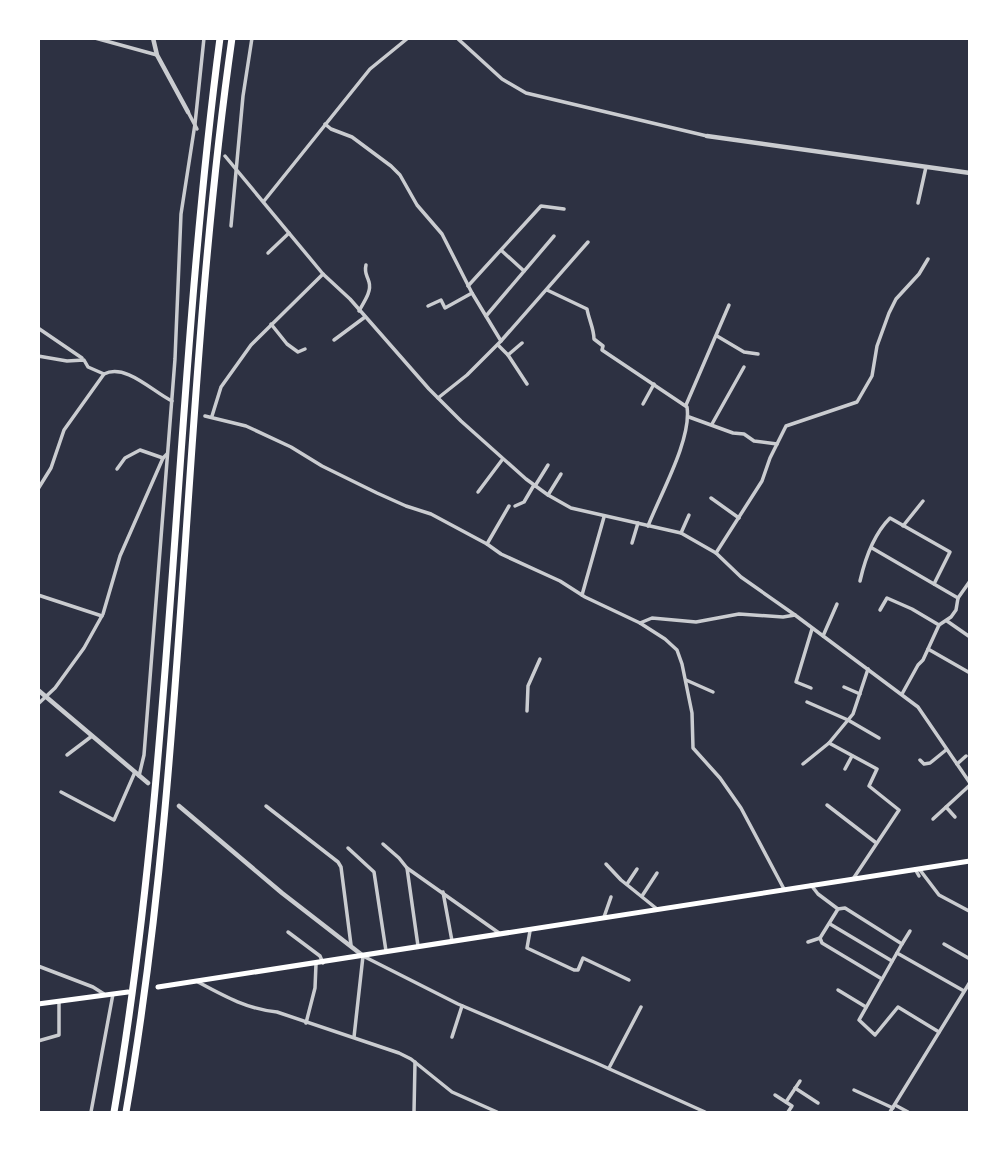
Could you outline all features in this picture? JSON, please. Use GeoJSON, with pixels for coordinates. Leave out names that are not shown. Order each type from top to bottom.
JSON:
{"type":"FeatureCollection","features":[{"type":"Feature","properties":{"kind":"highway"},"geometry":{"type":"LineString","coordinates":[[114,1112],[133,999],[153,828],[196,253],[220,38]]}},
{"type":"Feature","properties":{"kind":"highway"},"geometry":{"type":"LineString","coordinates":[[126,1112],[145,997],[161,856],[178,665],[212,200],[232,38]]}},
{"type":"Feature","properties":{"kind":"main road"},"geometry":{"type":"LineString","coordinates":[[158,987],[970,861]]}},
{"type":"Feature","properties":{"kind":"main road"},"geometry":{"type":"LineString","coordinates":[[38,1004],[128,992]]}},
{"type":"Feature","properties":{"kind":"street"},"geometry":{"type":"LineString","coordinates":[[95,38],[157,55]]}},
{"type":"Feature","properties":{"kind":"street"},"geometry":{"type":"LineString","coordinates":[[153,38],[157,55],[196,127]]}},
{"type":"Feature","properties":{"kind":"street"},"geometry":{"type":"LineString","coordinates":[[61,792],[114,820],[144,755],[172,401],[181,214],[196,127],[204,38]]}},
{"type":"Feature","properties":{"kind":"street"},"geometry":{"type":"LineString","coordinates":[[231,226],[243,96],[252,38]]}},
{"type":"Feature","properties":{"kind":"street"},"geometry":{"type":"LineString","coordinates":[[263,202],[370,69],[408,38]]}},
{"type":"Feature","properties":{"kind":"street"},"geometry":{"type":"LineString","coordinates":[[457,38],[502,79],[526,93],[707,136],[970,173]]}},
{"type":"Feature","properties":{"kind":"street"},"geometry":{"type":"LineString","coordinates":[[325,124],[352,137],[400,176],[417,205],[442,234],[499,343],[527,384]]}},
{"type":"Feature","properties":{"kind":"street"},"geometry":{"type":"LineString","coordinates":[[225,156],[323,274],[438,398],[502,459],[534,485],[571,508],[681,533],[716,553],[741,577],[902,694],[924,714],[970,784],[933,819]]}},
{"type":"Feature","properties":{"kind":"street"},"geometry":{"type":"LineString","coordinates":[[918,204],[926,167]]}},
{"type":"Feature","properties":{"kind":"street"},"geometry":{"type":"LineString","coordinates":[[468,286],[541,206],[564,209]]}},
{"type":"Feature","properties":{"kind":"street"},"geometry":{"type":"LineString","coordinates":[[268,253],[289,233]]}},
{"type":"Feature","properties":{"kind":"street"},"geometry":{"type":"LineString","coordinates":[[486,316],[554,236]]}},
{"type":"Feature","properties":{"kind":"street"},"geometry":{"type":"LineString","coordinates":[[438,398],[467,375],[499,343],[588,242]]}},
{"type":"Feature","properties":{"kind":"street"},"geometry":{"type":"LineString","coordinates":[[502,251],[524,271]]}},
{"type":"Feature","properties":{"kind":"street"},"geometry":{"type":"LineString","coordinates":[[716,553],[762,481],[784,429],[789,424],[857,402],[872,376],[877,346],[889,313],[928,259]]}},
{"type":"Feature","properties":{"kind":"street"},"geometry":{"type":"LineString","coordinates":[[359,311],[369,291],[366,265]]}},
{"type":"Feature","properties":{"kind":"street"},"geometry":{"type":"LineString","coordinates":[[212,417],[225,380],[251,345],[323,274]]}},
{"type":"Feature","properties":{"kind":"street"},"geometry":{"type":"LineString","coordinates":[[547,289],[587,309],[594,340],[603,346],[603,350],[686,405]]}},
{"type":"Feature","properties":{"kind":"street"},"geometry":{"type":"LineString","coordinates":[[428,306],[441,300],[445,308],[472,293]]}},
{"type":"Feature","properties":{"kind":"street"},"geometry":{"type":"LineString","coordinates":[[648,526],[664,491],[689,417],[686,405],[729,305]]}},
{"type":"Feature","properties":{"kind":"street"},"geometry":{"type":"LineString","coordinates":[[334,340],[365,317]]}},
{"type":"Feature","properties":{"kind":"street"},"geometry":{"type":"LineString","coordinates":[[271,324],[287,344],[298,352],[305,349]]}},
{"type":"Feature","properties":{"kind":"street"},"geometry":{"type":"LineString","coordinates":[[38,328],[84,360],[88,367],[104,374]]}},
{"type":"Feature","properties":{"kind":"street"},"geometry":{"type":"LineString","coordinates":[[717,336],[744,352],[758,354]]}},
{"type":"Feature","properties":{"kind":"street"},"geometry":{"type":"LineString","coordinates":[[508,355],[522,343]]}},
{"type":"Feature","properties":{"kind":"street"},"geometry":{"type":"LineString","coordinates":[[38,356],[67,361],[84,360]]}},
{"type":"Feature","properties":{"kind":"street"},"geometry":{"type":"LineString","coordinates":[[712,424],[744,367]]}},
{"type":"Feature","properties":{"kind":"street"},"geometry":{"type":"LineString","coordinates":[[38,489],[51,468],[64,430],[104,374],[121,371],[172,401]]}},
{"type":"Feature","properties":{"kind":"street"},"geometry":{"type":"LineString","coordinates":[[643,404],[654,384]]}},
{"type":"Feature","properties":{"kind":"street"},"geometry":{"type":"LineString","coordinates":[[171,412],[177,413]]}},
{"type":"Feature","properties":{"kind":"street"},"geometry":{"type":"LineString","coordinates":[[205,416],[246,426],[291,447],[341,476],[405,506],[431,514],[501,554],[547,574],[582,595],[640,623],[665,639],[677,650],[685,680],[692,713],[693,748],[720,778],[741,808],[785,889]]}},
{"type":"Feature","properties":{"kind":"street"},"geometry":{"type":"LineString","coordinates":[[689,417],[733,433],[744,434],[754,441],[777,444]]}},
{"type":"Feature","properties":{"kind":"street"},"geometry":{"type":"LineString","coordinates":[[117,469],[125,458],[140,450],[163,457]]}},
{"type":"Feature","properties":{"kind":"street"},"geometry":{"type":"LineString","coordinates":[[38,704],[55,688],[85,648],[102,616],[121,556],[163,457],[168,453]]}},
{"type":"Feature","properties":{"kind":"street"},"geometry":{"type":"LineString","coordinates":[[478,492],[502,459]]}},
{"type":"Feature","properties":{"kind":"street"},"geometry":{"type":"LineString","coordinates":[[515,506],[524,502],[548,465]]}},
{"type":"Feature","properties":{"kind":"street"},"geometry":{"type":"LineString","coordinates":[[548,495],[561,474]]}},
{"type":"Feature","properties":{"kind":"street"},"geometry":{"type":"LineString","coordinates":[[711,498],[739,518]]}},
{"type":"Feature","properties":{"kind":"street"},"geometry":{"type":"LineString","coordinates":[[903,526],[923,501]]}},
{"type":"Feature","properties":{"kind":"street"},"geometry":{"type":"LineString","coordinates":[[487,544],[509,506]]}},
{"type":"Feature","properties":{"kind":"street"},"geometry":{"type":"LineString","coordinates":[[681,533],[689,515]]}},
{"type":"Feature","properties":{"kind":"street"},"geometry":{"type":"LineString","coordinates":[[582,595],[604,517]]}},
{"type":"Feature","properties":{"kind":"street"},"geometry":{"type":"LineString","coordinates":[[860,581],[866,558],[882,526],[890,518],[950,552],[933,583]]}},
{"type":"Feature","properties":{"kind":"street"},"geometry":{"type":"LineString","coordinates":[[632,543],[638,523]]}},
{"type":"Feature","properties":{"kind":"street"},"geometry":{"type":"LineString","coordinates":[[872,548],[958,598]]}},
{"type":"Feature","properties":{"kind":"street"},"geometry":{"type":"LineString","coordinates":[[902,694],[939,625],[947,621],[956,610],[958,598],[970,581]]}},
{"type":"Feature","properties":{"kind":"street"},"geometry":{"type":"LineString","coordinates":[[38,595],[102,616]]}},
{"type":"Feature","properties":{"kind":"street"},"geometry":{"type":"LineString","coordinates":[[880,610],[887,598],[939,625]]}},
{"type":"Feature","properties":{"kind":"street"},"geometry":{"type":"LineString","coordinates":[[823,636],[837,604]]}},
{"type":"Feature","properties":{"kind":"street"},"geometry":{"type":"LineString","coordinates":[[640,623],[652,618],[696,622],[739,614],[783,617],[795,615]]}},
{"type":"Feature","properties":{"kind":"street"},"geometry":{"type":"LineString","coordinates":[[947,621],[970,637]]}},
{"type":"Feature","properties":{"kind":"street"},"geometry":{"type":"LineString","coordinates":[[811,688],[796,682],[813,629]]}},
{"type":"Feature","properties":{"kind":"street"},"geometry":{"type":"LineString","coordinates":[[928,649],[970,673]]}},
{"type":"Feature","properties":{"kind":"street"},"geometry":{"type":"LineString","coordinates":[[527,711],[528,686],[540,659]]}},
{"type":"Feature","properties":{"kind":"street"},"geometry":{"type":"LineString","coordinates":[[803,764],[830,743],[855,710],[868,669]]}},
{"type":"Feature","properties":{"kind":"street"},"geometry":{"type":"LineString","coordinates":[[685,680],[713,692]]}},
{"type":"Feature","properties":{"kind":"street"},"geometry":{"type":"LineString","coordinates":[[844,687],[860,694]]}},
{"type":"Feature","properties":{"kind":"street"},"geometry":{"type":"LineString","coordinates":[[38,690],[148,783]]}},
{"type":"Feature","properties":{"kind":"street"},"geometry":{"type":"LineString","coordinates":[[807,702],[848,720],[879,738]]}},
{"type":"Feature","properties":{"kind":"street"},"geometry":{"type":"LineString","coordinates":[[67,755],[92,736]]}},
{"type":"Feature","properties":{"kind":"street"},"geometry":{"type":"LineString","coordinates":[[830,743],[877,769],[869,786],[899,810],[853,879]]}},
{"type":"Feature","properties":{"kind":"street"},"geometry":{"type":"LineString","coordinates":[[919,760],[924,764],[930,763],[947,749]]}},
{"type":"Feature","properties":{"kind":"street"},"geometry":{"type":"LineString","coordinates":[[845,769],[852,756]]}},
{"type":"Feature","properties":{"kind":"street"},"geometry":{"type":"LineString","coordinates":[[957,764],[966,756]]}},
{"type":"Feature","properties":{"kind":"street"},"geometry":{"type":"LineString","coordinates":[[827,805],[876,842]]}},
{"type":"Feature","properties":{"kind":"street"},"geometry":{"type":"LineString","coordinates":[[179,806],[282,894],[363,956],[462,1006],[705,1112]]}},
{"type":"Feature","properties":{"kind":"street"},"geometry":{"type":"LineString","coordinates":[[266,806],[338,862],[341,867],[351,946]]}},
{"type":"Feature","properties":{"kind":"street"},"geometry":{"type":"LineString","coordinates":[[946,807],[955,817]]}},
{"type":"Feature","properties":{"kind":"street"},"geometry":{"type":"LineString","coordinates":[[383,845],[420,880],[443,892],[499,933]]}},
{"type":"Feature","properties":{"kind":"street"},"geometry":{"type":"LineString","coordinates":[[348,848],[374,872],[386,951]]}},
{"type":"Feature","properties":{"kind":"street"},"geometry":{"type":"LineString","coordinates":[[606,864],[657,909]]}},
{"type":"Feature","properties":{"kind":"street"},"geometry":{"type":"LineString","coordinates":[[407,868],[418,946]]}},
{"type":"Feature","properties":{"kind":"street"},"geometry":{"type":"LineString","coordinates":[[627,884],[637,869]]}},
{"type":"Feature","properties":{"kind":"street"},"geometry":{"type":"LineString","coordinates":[[917,871],[939,895],[969,911]]}},
{"type":"Feature","properties":{"kind":"street"},"geometry":{"type":"LineString","coordinates":[[642,896],[657,873]]}},
{"type":"Feature","properties":{"kind":"street"},"geometry":{"type":"LineString","coordinates":[[811,885],[838,909],[845,908],[902,944]]}},
{"type":"Feature","properties":{"kind":"street"},"geometry":{"type":"LineString","coordinates":[[443,892],[452,941]]}},
{"type":"Feature","properties":{"kind":"street"},"geometry":{"type":"LineString","coordinates":[[604,917],[611,897]]}},
{"type":"Feature","properties":{"kind":"street"},"geometry":{"type":"LineString","coordinates":[[808,942],[820,939],[838,909]]}},
{"type":"Feature","properties":{"kind":"street"},"geometry":{"type":"LineString","coordinates":[[830,924],[892,961]]}},
{"type":"Feature","properties":{"kind":"street"},"geometry":{"type":"LineString","coordinates":[[530,929],[527,948],[574,970],[578,970],[583,958],[629,980]]}},
{"type":"Feature","properties":{"kind":"street"},"geometry":{"type":"LineString","coordinates":[[910,930],[859,1020],[875,1034],[898,1007],[939,1032]]}},
{"type":"Feature","properties":{"kind":"street"},"geometry":{"type":"LineString","coordinates":[[288,932],[320,957],[306,1023]]}},
{"type":"Feature","properties":{"kind":"street"},"geometry":{"type":"LineString","coordinates":[[820,939],[822,943],[882,979]]}},
{"type":"Feature","properties":{"kind":"street"},"geometry":{"type":"LineString","coordinates":[[944,944],[970,959]]}},
{"type":"Feature","properties":{"kind":"street"},"geometry":{"type":"LineString","coordinates":[[897,953],[970,999]]}},
{"type":"Feature","properties":{"kind":"street"},"geometry":{"type":"LineString","coordinates":[[354,1037],[363,956]]}},
{"type":"Feature","properties":{"kind":"street"},"geometry":{"type":"LineString","coordinates":[[38,966],[93,987],[105,995]]}},
{"type":"Feature","properties":{"kind":"street"},"geometry":{"type":"LineString","coordinates":[[197,981],[258,1011],[277,1012],[378,1044],[415,1062],[452,1092],[496,1112]]}},
{"type":"Feature","properties":{"kind":"street"},"geometry":{"type":"LineString","coordinates":[[893,1109],[970,982]]}},
{"type":"Feature","properties":{"kind":"street"},"geometry":{"type":"LineString","coordinates":[[838,990],[866,1007]]}},
{"type":"Feature","properties":{"kind":"street"},"geometry":{"type":"LineString","coordinates":[[92,1112],[113,994]]}},
{"type":"Feature","properties":{"kind":"street"},"geometry":{"type":"LineString","coordinates":[[38,1041],[59,1035],[59,1001]]}},
{"type":"Feature","properties":{"kind":"street"},"geometry":{"type":"LineString","coordinates":[[452,1037],[462,1006]]}},
{"type":"Feature","properties":{"kind":"street"},"geometry":{"type":"LineString","coordinates":[[609,1069],[641,1007]]}},
{"type":"Feature","properties":{"kind":"street"},"geometry":{"type":"LineString","coordinates":[[414,1112],[415,1062]]}},
{"type":"Feature","properties":{"kind":"street"},"geometry":{"type":"LineString","coordinates":[[786,1102],[800,1080]]}},
{"type":"Feature","properties":{"kind":"street"},"geometry":{"type":"LineString","coordinates":[[795,1088],[818,1103]]}},
{"type":"Feature","properties":{"kind":"street"},"geometry":{"type":"LineString","coordinates":[[854,1090],[893,1109],[908,1112]]}},
{"type":"Feature","properties":{"kind":"street"},"geometry":{"type":"LineString","coordinates":[[775,1095],[792,1106],[788,1112]]}}]}
